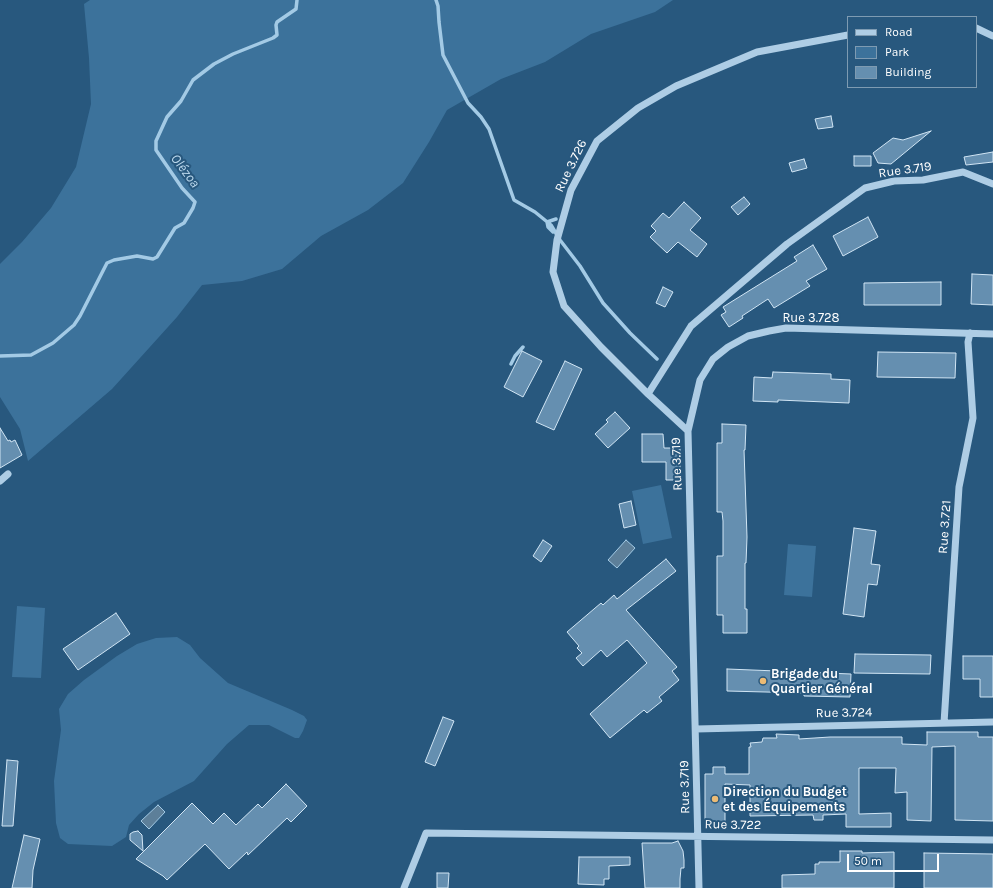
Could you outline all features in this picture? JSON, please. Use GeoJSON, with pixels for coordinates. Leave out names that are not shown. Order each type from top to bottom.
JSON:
{"type":"FeatureCollection","features":[{"type":"Feature","properties":{"kind":"street"},"geometry":{"type":"LineString","coordinates":[[977,28],[993,36]]}},
{"type":"Feature","properties":{"kind":"street","name":"Rue 3.726"},"geometry":{"type":"LineString","coordinates":[[648,394],[601,347],[564,306],[553,272],[557,240],[571,190],[597,141],[638,108],[670,90],[742,58],[757,52],[847,35]]}},
{"type":"Feature","properties":{"kind":"street","name":"Rue 3.719"},"geometry":{"type":"LineString","coordinates":[[699,888],[688,431],[648,394],[691,326],[787,244],[866,188],[894,181],[923,180],[963,172],[993,184]]}},
{"type":"Feature","properties":{"kind":"street","name":"Rue 3.728"},"geometry":{"type":"LineString","coordinates":[[688,431],[700,380],[713,359],[728,347],[748,336],[769,330],[786,328],[993,334]]}},
{"type":"Feature","properties":{"kind":"street","name":"Rue 3.721"},"geometry":{"type":"LineString","coordinates":[[944,723],[959,487],[972,418],[968,342],[970,333]]}},
{"type":"Feature","properties":{"kind":"street"},"geometry":{"type":"LineString","coordinates":[[0,481],[8,474]]}},
{"type":"Feature","properties":{"kind":"street","name":"Rue 3.724"},"geometry":{"type":"LineString","coordinates":[[696,729],[993,722]]}},
{"type":"Feature","properties":{"kind":"street","name":"Rue 3.722"},"geometry":{"type":"LineString","coordinates":[[404,888],[426,833],[993,840]]}},
{"type":"Feature","properties":{"kind":"green space"},"geometry":{"type":"Polygon","coordinates":[[[90,0],[673,0],[655,12],[591,34],[545,62],[501,79],[447,110],[403,183],[368,210],[321,236],[282,269],[242,281],[202,285],[177,317],[112,389],[28,461],[20,429],[0,397],[0,264],[22,242],[51,208],[76,167],[91,104],[89,58],[84,4],[90,0]]]}},
{"type":"Feature","properties":{"kind":"green space"},"geometry":{"type":"Polygon","coordinates":[[[661,485],[672,538],[643,544],[632,491],[661,485]]]}},
{"type":"Feature","properties":{"kind":"green space"},"geometry":{"type":"Polygon","coordinates":[[[788,544],[816,546],[812,597],[784,595],[788,544]]]}},
{"type":"Feature","properties":{"kind":"green space"},"geometry":{"type":"Polygon","coordinates":[[[17,606],[45,608],[41,678],[12,677],[17,606]]]}},
{"type":"Feature","properties":{"kind":"green space"},"geometry":{"type":"Polygon","coordinates":[[[177,637],[190,645],[200,658],[228,683],[304,716],[307,720],[303,731],[299,738],[295,738],[269,725],[249,725],[227,744],[194,781],[154,802],[139,814],[129,825],[126,837],[112,846],[68,844],[60,838],[56,823],[54,781],[61,730],[59,709],[68,694],[84,680],[117,656],[137,644],[156,638],[177,637]]]}},
{"type":"Feature","properties":{"kind":"shaded area"},"geometry":{"type":"Polygon","coordinates":[[[626,540],[635,548],[617,568],[608,560],[626,540]]]}},
{"type":"Feature","properties":{"kind":"shaded area"},"geometry":{"type":"Polygon","coordinates":[[[158,805],[165,812],[149,829],[141,821],[158,805]]]}},
{"type":"Feature","properties":{"kind":"building"},"geometry":{"type":"Polygon","coordinates":[[[831,116],[833,127],[818,129],[815,119],[831,116]]]}},
{"type":"Feature","properties":{"kind":"building"},"geometry":{"type":"Polygon","coordinates":[[[931,131],[891,164],[878,163],[873,153],[893,138],[903,140],[931,131]]]}},
{"type":"Feature","properties":{"kind":"building"},"geometry":{"type":"Polygon","coordinates":[[[993,152],[993,162],[966,165],[964,157],[993,152]]]}},
{"type":"Feature","properties":{"kind":"building"},"geometry":{"type":"Polygon","coordinates":[[[854,156],[871,156],[871,166],[854,166],[854,156]]]}},
{"type":"Feature","properties":{"kind":"building"},"geometry":{"type":"Polygon","coordinates":[[[804,159],[807,168],[792,172],[789,163],[804,159]]]}},
{"type":"Feature","properties":{"kind":"building"},"geometry":{"type":"Polygon","coordinates":[[[744,197],[750,204],[738,215],[731,207],[744,197]]]}},
{"type":"Feature","properties":{"kind":"building"},"geometry":{"type":"Polygon","coordinates":[[[684,202],[701,218],[690,230],[707,244],[697,257],[678,242],[667,253],[650,237],[656,231],[651,226],[663,213],[669,218],[684,202]]]}},
{"type":"Feature","properties":{"kind":"building"},"geometry":{"type":"Polygon","coordinates":[[[868,217],[878,237],[843,256],[833,236],[868,217]]]}},
{"type":"Feature","properties":{"kind":"building"},"geometry":{"type":"Polygon","coordinates":[[[813,245],[827,269],[806,281],[810,286],[774,308],[768,299],[742,316],[743,318],[729,327],[721,315],[726,312],[723,307],[797,261],[794,257],[813,245]]]}},
{"type":"Feature","properties":{"kind":"building"},"geometry":{"type":"Polygon","coordinates":[[[972,274],[993,275],[993,305],[971,304],[972,274]]]}},
{"type":"Feature","properties":{"kind":"building"},"geometry":{"type":"Polygon","coordinates":[[[941,282],[941,305],[864,305],[864,283],[941,282]]]}},
{"type":"Feature","properties":{"kind":"building"},"geometry":{"type":"Polygon","coordinates":[[[663,287],[673,292],[665,307],[656,303],[663,287]]]}},
{"type":"Feature","properties":{"kind":"building"},"geometry":{"type":"Polygon","coordinates":[[[522,351],[542,361],[523,397],[504,387],[522,351]]]}},
{"type":"Feature","properties":{"kind":"building"},"geometry":{"type":"Polygon","coordinates":[[[878,352],[956,353],[955,378],[877,377],[878,352]]]}},
{"type":"Feature","properties":{"kind":"building"},"geometry":{"type":"Polygon","coordinates":[[[565,361],[582,369],[554,430],[536,422],[565,361]]]}},
{"type":"Feature","properties":{"kind":"building"},"geometry":{"type":"Polygon","coordinates":[[[773,372],[831,374],[831,379],[850,380],[849,403],[778,400],[778,402],[753,401],[754,377],[772,378],[773,372]]]}},
{"type":"Feature","properties":{"kind":"building"},"geometry":{"type":"Polygon","coordinates":[[[615,412],[630,428],[608,448],[595,434],[608,422],[606,420],[615,412]]]}},
{"type":"Feature","properties":{"kind":"building"},"geometry":{"type":"Polygon","coordinates":[[[722,424],[746,425],[744,450],[747,537],[745,563],[745,609],[747,609],[747,633],[723,633],[723,615],[717,615],[717,556],[723,556],[723,521],[722,512],[717,512],[717,443],[722,443],[722,424]]]}},
{"type":"Feature","properties":{"kind":"building"},"geometry":{"type":"Polygon","coordinates":[[[0,428],[8,441],[10,440],[11,442],[15,440],[22,455],[0,468],[0,428]]]}},
{"type":"Feature","properties":{"kind":"building"},"geometry":{"type":"Polygon","coordinates":[[[642,434],[663,434],[664,448],[680,448],[680,480],[666,480],[666,462],[642,462],[642,434]]]}},
{"type":"Feature","properties":{"kind":"building"},"geometry":{"type":"Polygon","coordinates":[[[631,501],[636,525],[624,528],[619,504],[631,501]]]}},
{"type":"Feature","properties":{"kind":"building"},"geometry":{"type":"Polygon","coordinates":[[[854,528],[876,531],[871,564],[880,565],[877,585],[868,584],[864,617],[843,614],[854,528]]]}},
{"type":"Feature","properties":{"kind":"building"},"geometry":{"type":"Polygon","coordinates":[[[543,540],[552,546],[541,562],[533,556],[543,540]]]}},
{"type":"Feature","properties":{"kind":"building"},"geometry":{"type":"Polygon","coordinates":[[[666,559],[676,571],[626,610],[677,667],[672,671],[679,680],[659,697],[662,701],[647,713],[644,710],[610,738],[590,714],[647,663],[627,640],[607,657],[601,650],[583,666],[576,658],[582,653],[577,648],[579,646],[567,632],[601,603],[603,605],[614,595],[617,599],[666,559]]]}},
{"type":"Feature","properties":{"kind":"building"},"geometry":{"type":"Polygon","coordinates":[[[116,613],[130,634],[78,670],[63,649],[116,613]]]}},
{"type":"Feature","properties":{"kind":"building"},"geometry":{"type":"Polygon","coordinates":[[[855,654],[931,655],[930,674],[854,673],[855,654]]]}},
{"type":"Feature","properties":{"kind":"building"},"geometry":{"type":"Polygon","coordinates":[[[963,656],[993,656],[993,697],[980,697],[980,679],[963,679],[963,656]]]}},
{"type":"Feature","properties":{"kind":"building"},"geometry":{"type":"Polygon","coordinates":[[[727,669],[851,674],[850,697],[804,696],[804,693],[727,691],[727,669]]]}},
{"type":"Feature","properties":{"kind":"building"},"geometry":{"type":"Polygon","coordinates":[[[443,717],[454,721],[435,766],[425,762],[443,717]]]}},
{"type":"Feature","properties":{"kind":"building"},"geometry":{"type":"Polygon","coordinates":[[[927,732],[978,732],[978,737],[993,737],[993,821],[955,820],[955,746],[932,747],[931,821],[907,820],[907,792],[895,793],[896,768],[859,768],[859,814],[891,813],[891,827],[846,827],[846,814],[823,815],[823,820],[814,820],[813,815],[750,816],[750,785],[725,784],[725,823],[705,823],[705,774],[713,774],[713,767],[725,767],[725,774],[749,774],[750,743],[762,742],[763,738],[777,738],[776,734],[799,735],[799,739],[830,737],[902,737],[902,744],[927,745],[927,732]]]}},
{"type":"Feature","properties":{"kind":"building"},"geometry":{"type":"Polygon","coordinates":[[[7,760],[18,761],[13,826],[2,826],[7,760]]]}},
{"type":"Feature","properties":{"kind":"building"},"geometry":{"type":"Polygon","coordinates":[[[286,784],[307,806],[291,822],[287,818],[248,855],[247,852],[229,869],[205,844],[167,880],[136,859],[192,803],[213,824],[224,813],[236,825],[258,804],[262,808],[286,784]]]}},
{"type":"Feature","properties":{"kind":"building"},"geometry":{"type":"Polygon","coordinates":[[[138,831],[142,835],[143,851],[130,840],[130,834],[138,831]]]}},
{"type":"Feature","properties":{"kind":"building"},"geometry":{"type":"Polygon","coordinates":[[[24,835],[40,839],[33,870],[32,888],[12,888],[24,835]]]}},
{"type":"Feature","properties":{"kind":"building"},"geometry":{"type":"Polygon","coordinates":[[[678,841],[683,851],[684,860],[684,868],[681,868],[680,888],[645,888],[642,843],[672,843],[678,841]]]}},
{"type":"Feature","properties":{"kind":"building"},"geometry":{"type":"Polygon","coordinates":[[[840,851],[862,851],[862,853],[894,852],[894,888],[782,888],[782,875],[815,874],[815,864],[819,864],[819,862],[840,862],[840,851]]]}},
{"type":"Feature","properties":{"kind":"building"},"geometry":{"type":"Polygon","coordinates":[[[924,853],[993,854],[993,888],[924,888],[924,853]]]}},
{"type":"Feature","properties":{"kind":"building"},"geometry":{"type":"Polygon","coordinates":[[[579,857],[630,857],[630,865],[609,866],[609,879],[604,879],[604,885],[578,884],[579,857]]]}},
{"type":"Feature","properties":{"kind":"building"},"geometry":{"type":"Polygon","coordinates":[[[437,873],[449,873],[448,888],[437,888],[437,873]]]}},
{"type":"Feature","properties":{"kind":"waterway","name":"Olézoa"},"geometry":{"type":"LineString","coordinates":[[0,356],[31,355],[53,343],[74,325],[107,263],[114,260],[137,256],[153,259],[157,257],[175,228],[184,223],[195,202],[182,188],[156,150],[156,141],[167,117],[181,101],[193,80],[214,64],[277,35],[277,22],[296,9],[297,0]]}},
{"type":"Feature","properties":{"kind":"waterway"},"geometry":{"type":"LineString","coordinates":[[436,0],[438,6],[443,55],[468,103],[481,117],[489,129],[514,200],[535,212],[551,225],[560,240],[580,266],[603,303],[630,333],[657,359]]}},
{"type":"Feature","properties":{"kind":"waterway"},"geometry":{"type":"LineString","coordinates":[[553,232],[548,227],[547,222],[556,219]]}},
{"type":"Feature","properties":{"kind":"waterway"},"geometry":{"type":"LineString","coordinates":[[511,364],[515,356],[523,347]]}},
{"type":"Feature","properties":{"kind":"place","name":"Brigade du Quartier Général"},"geometry":{"type":"Point","coordinates":[763,681]}},
{"type":"Feature","properties":{"kind":"place","name":"Direction du Budget et des Équipements"},"geometry":{"type":"Point","coordinates":[715,799]}}]}
